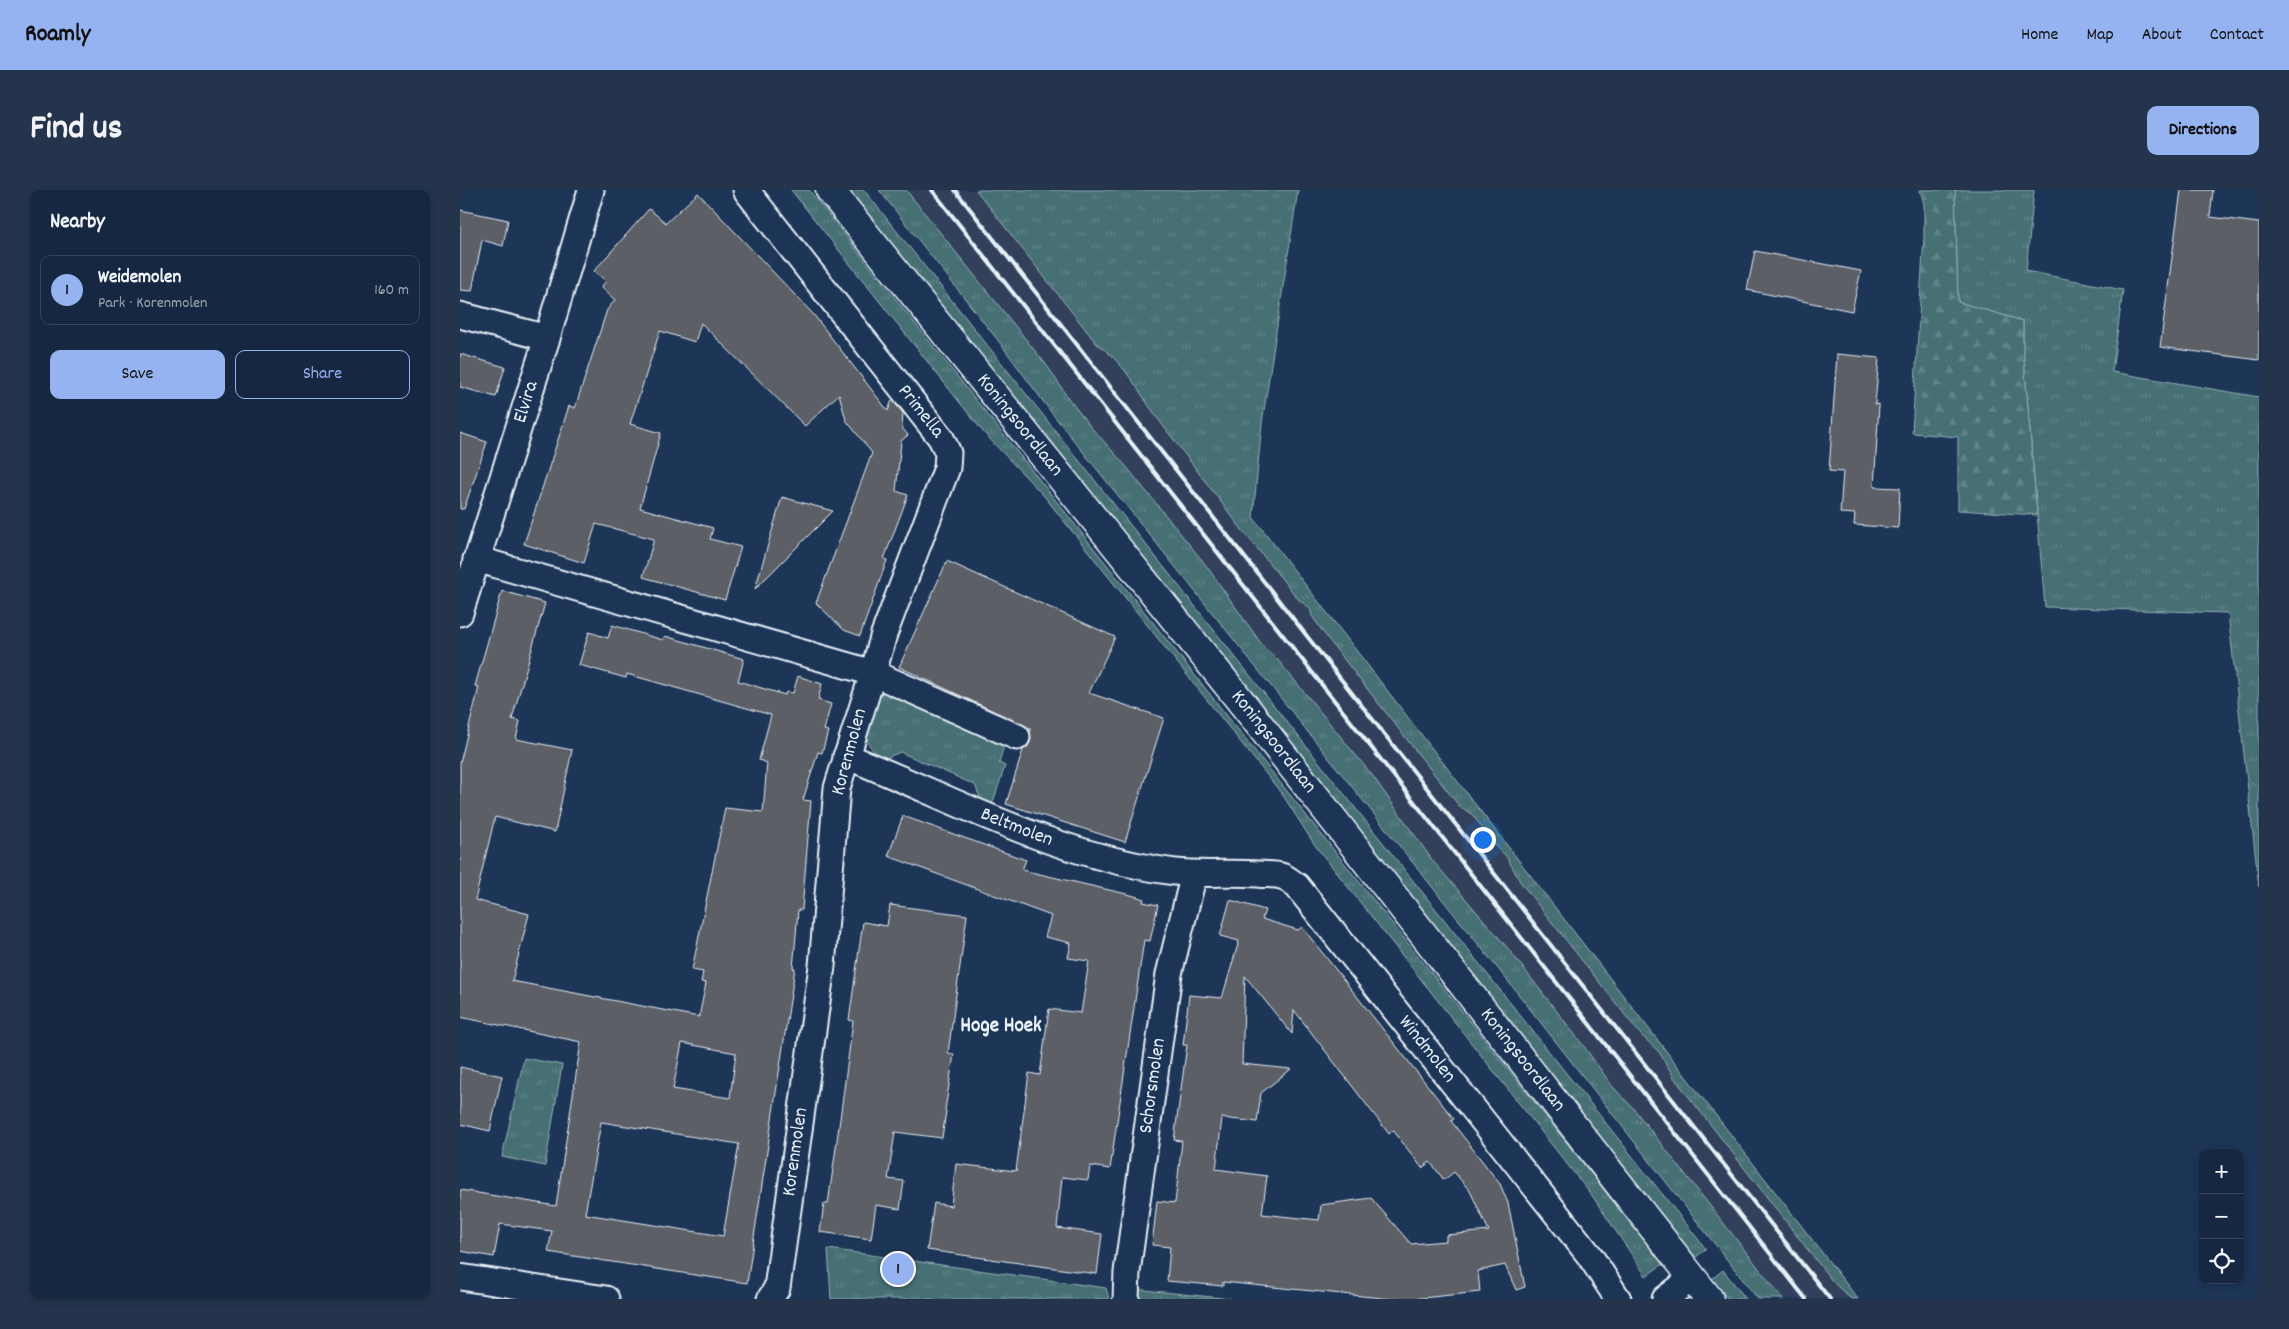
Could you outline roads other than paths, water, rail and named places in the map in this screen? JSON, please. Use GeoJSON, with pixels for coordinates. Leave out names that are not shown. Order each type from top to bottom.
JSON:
{"type":"FeatureCollection","features":[{"type":"Feature","properties":{"kind":"street","name":"Elvira"},"geometry":{"type":"LineString","coordinates":[[460,613],[547,338],[591,190]]}},
{"type":"Feature","properties":{"kind":"street","name":"Primella"},"geometry":{"type":"LineString","coordinates":[[746,190],[941,438],[948,453],[947,468],[884,634],[873,672]]}},
{"type":"Feature","properties":{"kind":"street","name":"Koningsoordlaan"},"geometry":{"type":"LineString","coordinates":[[830,190],[1247,709],[1709,1299]]}},
{"type":"Feature","properties":{"kind":"street"},"geometry":{"type":"LineString","coordinates":[[460,316],[547,338]]}},
{"type":"Feature","properties":{"kind":"street"},"geometry":{"type":"LineString","coordinates":[[476,559],[873,672],[1017,737]]}},
{"type":"Feature","properties":{"kind":"street","name":"Korenmolen"},"geometry":{"type":"LineString","coordinates":[[770,1299],[777,1288],[822,966],[837,788],[873,672]]}},
{"type":"Feature","properties":{"kind":"street","name":"Beltmolen"},"geometry":{"type":"LineString","coordinates":[[846,756],[912,783],[991,819],[1046,839],[1101,857],[1143,867],[1194,874]]}},
{"type":"Feature","properties":{"kind":"street","name":"Windmolen"},"geometry":{"type":"LineString","coordinates":[[1194,874],[1226,872],[1282,876],[1297,886],[1590,1256],[1618,1299]]}},
{"type":"Feature","properties":{"kind":"street","name":"Schorsmolen"},"geometry":{"type":"LineString","coordinates":[[1126,1299],[1169,974],[1194,874]]}},
{"type":"Feature","properties":{"kind":"street"},"geometry":{"type":"LineString","coordinates":[[460,1277],[606,1299]]}},
{"type":"Feature","properties":{"kind":"street"},"geometry":{"type":"LineString","coordinates":[[1665,1299],[1692,1278]]}},
{"type":"Feature","properties":{"kind":"railway"},"geometry":{"type":"LineString","coordinates":[[932,190],[1806,1299]]}},
{"type":"Feature","properties":{"kind":"railway"},"geometry":{"type":"LineString","coordinates":[[955,190],[1830,1299]]}},
{"type":"Feature","properties":{"kind":"place","name":"Weidemolen"},"geometry":{"type":"Point","coordinates":[898,1269]}},
{"type":"Feature","properties":{"kind":"district","name":"Hoge Hoek"},"geometry":{"type":"Point","coordinates":[1001,1027]}}]}
